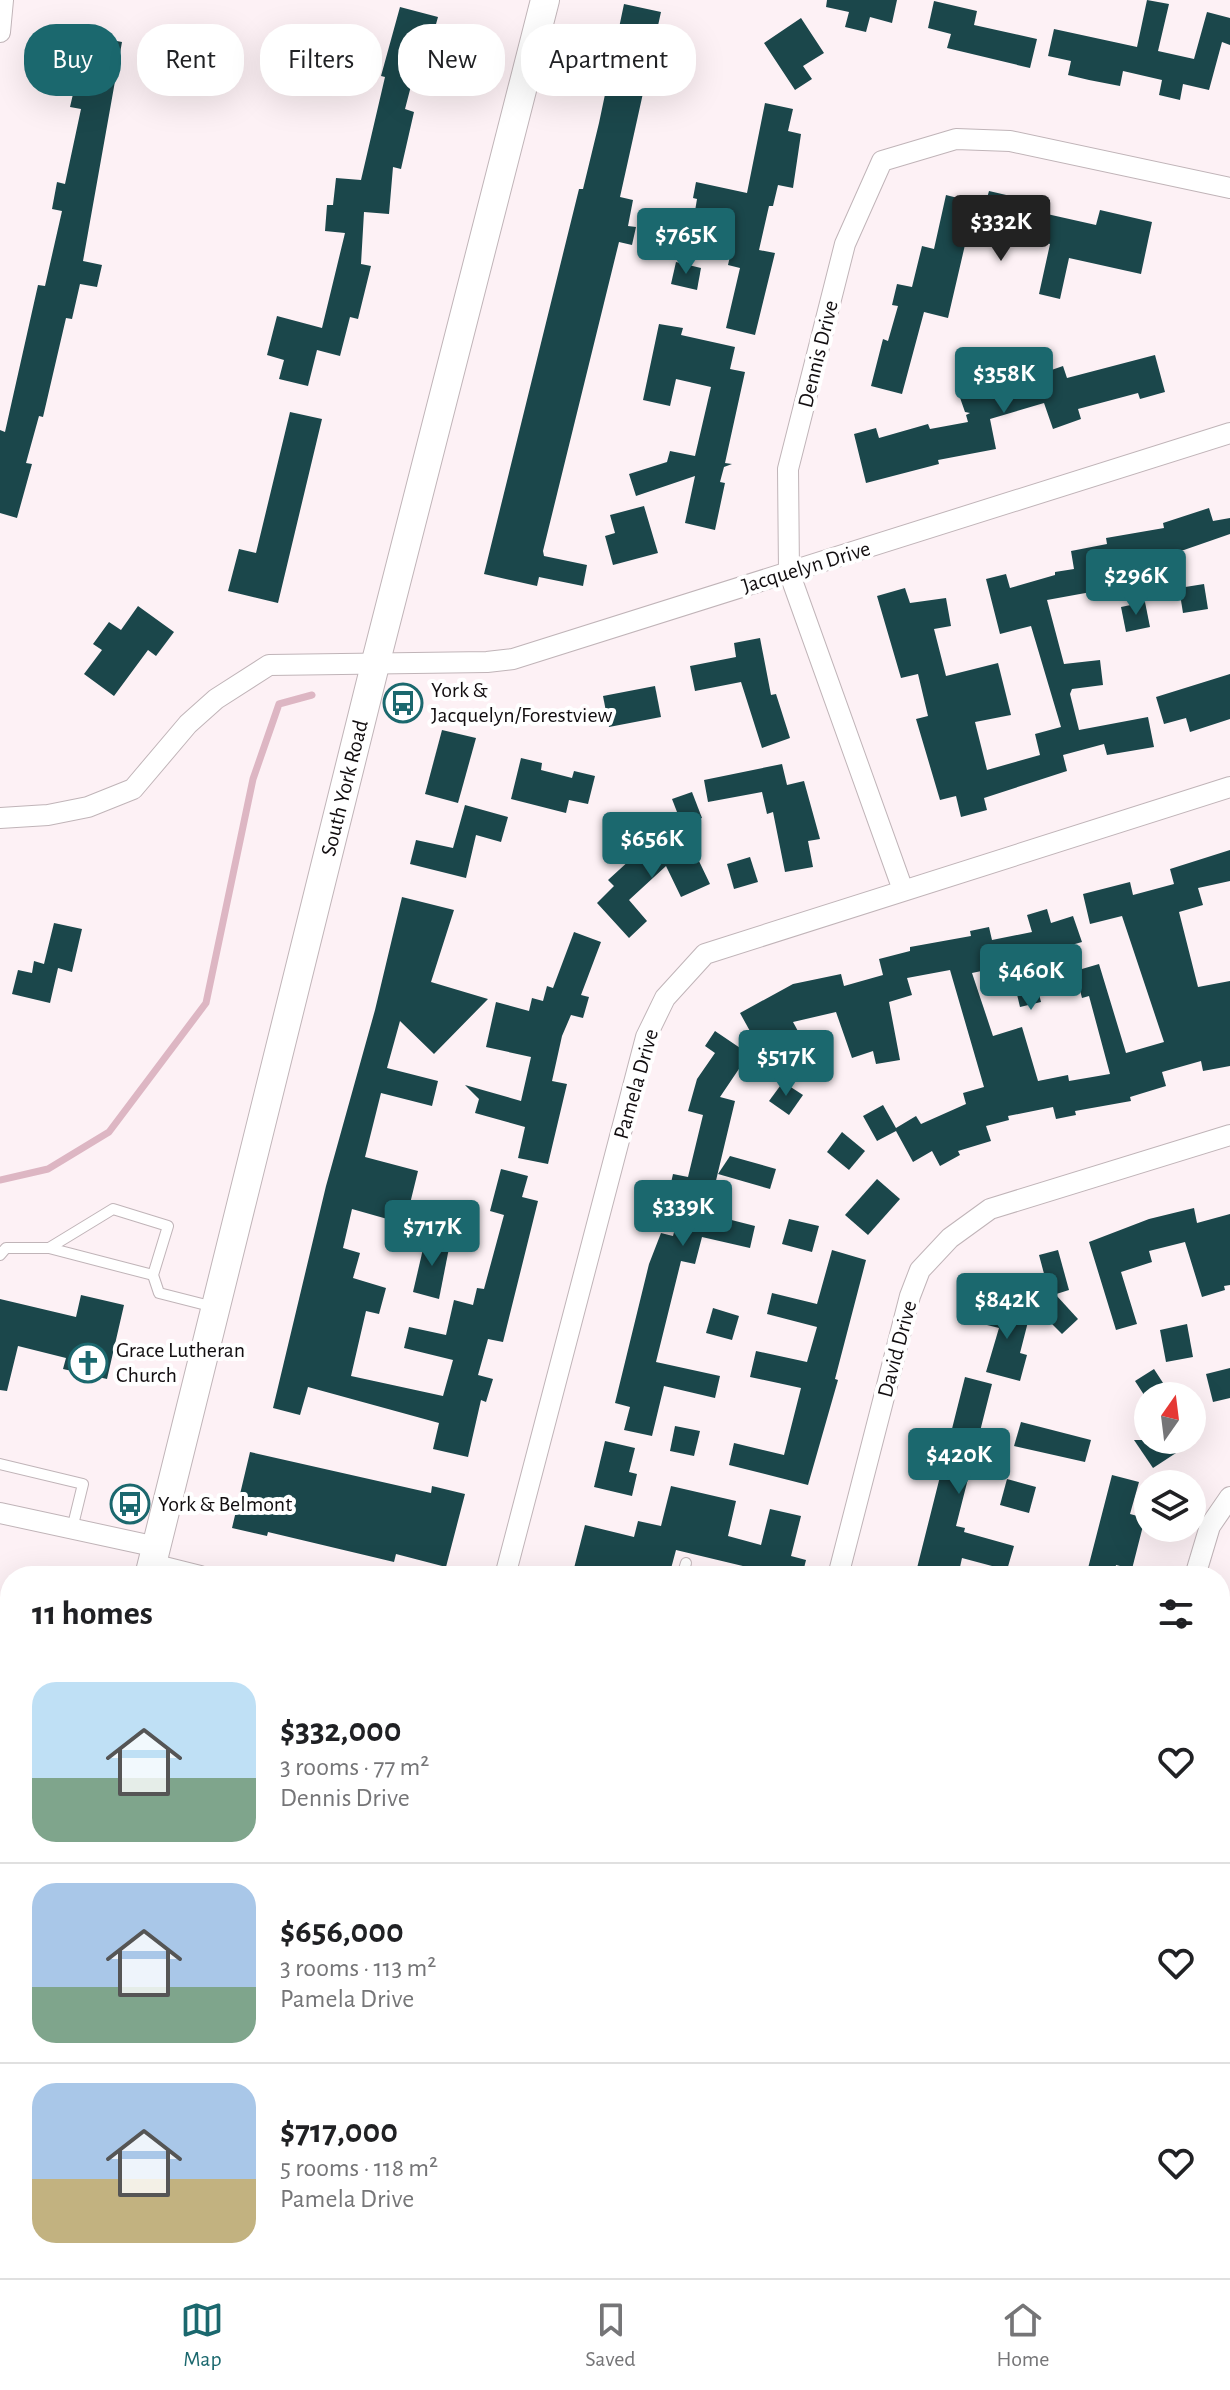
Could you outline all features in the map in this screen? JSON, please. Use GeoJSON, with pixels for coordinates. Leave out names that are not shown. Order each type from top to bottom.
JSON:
{"type":"FeatureCollection","features":[{"type":"Feature","properties":{"kind":"main road","name":"South York Road"},"geometry":{"type":"LineString","coordinates":[[153,1562],[376,661],[545,0]]}},
{"type":"Feature","properties":{"kind":"street","name":"Dennis Drive"},"geometry":{"type":"LineString","coordinates":[[903,890],[789,572],[788,469],[845,244],[882,161],[956,139],[1010,141],[1230,188]]}},
{"type":"Feature","properties":{"kind":"street","name":"Jacquelyn Drive"},"geometry":{"type":"LineString","coordinates":[[0,818],[48,815],[88,807],[133,789],[188,724],[216,699],[269,665],[513,659],[1230,433]]}},
{"type":"Feature","properties":{"kind":"street","name":"Pamela Drive"},"geometry":{"type":"LineString","coordinates":[[508,1566],[646,1037],[665,998],[705,954],[1230,787]]}},
{"type":"Feature","properties":{"kind":"street","name":"David Drive"},"geometry":{"type":"LineString","coordinates":[[841,1566],[910,1296],[920,1270],[950,1238],[990,1209],[1230,1135]]}},
{"type":"Feature","properties":{"kind":"street"},"geometry":{"type":"LineString","coordinates":[[1198,1566],[1210,1526],[1230,1497]]}},
{"type":"Feature","properties":{"kind":"street"},"geometry":{"type":"LineString","coordinates":[[0,1513],[72,1529],[153,1562]]}},
{"type":"Feature","properties":{"kind":"lane"},"geometry":{"type":"LineString","coordinates":[[49,1248],[113,1209],[168,1226],[153,1275],[159,1293],[216,1307]]}},
{"type":"Feature","properties":{"kind":"lane"},"geometry":{"type":"LineString","coordinates":[[0,1255],[6,1248],[49,1248],[153,1275]]}},
{"type":"Feature","properties":{"kind":"lane"},"geometry":{"type":"LineString","coordinates":[[0,1464],[83,1484],[72,1529]]}},
{"type":"Feature","properties":{"kind":"building"},"geometry":{"type":"Polygon","coordinates":[[[827,0],[897,0],[892,23],[870,17],[866,32],[845,27],[849,12],[826,7],[827,0]]]}},
{"type":"Feature","properties":{"kind":"building"},"geometry":{"type":"Polygon","coordinates":[[[1147,0],[1169,4],[1158,51],[1194,59],[1207,12],[1230,18],[1230,45],[1222,42],[1209,90],[1183,84],[1180,100],[1159,95],[1162,80],[1123,71],[1120,86],[1089,80],[1068,75],[1071,61],[1048,56],[1054,29],[1137,47],[1147,0]]]}},
{"type":"Feature","properties":{"kind":"building"},"geometry":{"type":"Polygon","coordinates":[[[934,1],[977,11],[974,25],[1037,39],[1030,68],[947,48],[951,34],[928,28],[934,1]]]}},
{"type":"Feature","properties":{"kind":"building"},"geometry":{"type":"Polygon","coordinates":[[[624,4],[661,12],[658,24],[620,24],[624,4]]]}},
{"type":"Feature","properties":{"kind":"building"},"geometry":{"type":"Polygon","coordinates":[[[400,7],[438,17],[436,24],[398,24],[398,96],[408,96],[405,109],[414,112],[401,169],[393,167],[389,214],[364,212],[361,264],[371,266],[358,319],[350,317],[340,356],[317,350],[308,386],[279,379],[284,360],[267,355],[277,316],[322,328],[345,233],[325,231],[327,205],[333,205],[336,178],[361,180],[382,96],[385,77],[382,72],[400,7]]]}},
{"type":"Feature","properties":{"kind":"building"},"geometry":{"type":"Polygon","coordinates":[[[801,18],[824,53],[803,66],[812,79],[795,90],[764,43],[801,18]]]}},
{"type":"Feature","properties":{"kind":"building"},"geometry":{"type":"Polygon","coordinates":[[[73,96],[112,96],[83,261],[102,265],[97,287],[80,284],[72,319],[66,318],[43,417],[39,416],[26,463],[32,464],[17,518],[0,513],[0,430],[5,432],[38,285],[45,286],[62,211],[52,209],[57,182],[65,184],[81,109],[70,107],[73,96]]]}},
{"type":"Feature","properties":{"kind":"building"},"geometry":{"type":"Polygon","coordinates":[[[605,96],[642,96],[620,197],[633,200],[628,226],[636,227],[632,245],[619,242],[543,551],[544,556],[587,565],[583,586],[539,577],[537,586],[484,574],[579,189],[583,189],[605,96]]]}},
{"type":"Feature","properties":{"kind":"building"},"geometry":{"type":"Polygon","coordinates":[[[765,103],[793,109],[788,131],[801,134],[793,188],[778,185],[773,206],[769,206],[759,250],[775,253],[755,335],[726,328],[740,268],[728,265],[734,237],[692,229],[697,199],[693,198],[696,182],[747,193],[765,103]]]}},
{"type":"Feature","properties":{"kind":"building"},"geometry":{"type":"Polygon","coordinates":[[[989,191],[1027,200],[1028,195],[1050,200],[1047,214],[1096,225],[1100,210],[1152,222],[1141,274],[1069,258],[1060,299],[1039,294],[1050,244],[1009,235],[1007,241],[968,232],[948,318],[924,312],[902,394],[871,386],[883,339],[888,341],[898,306],[892,305],[897,284],[912,287],[922,246],[934,249],[946,195],[985,205],[989,191]]]}},
{"type":"Feature","properties":{"kind":"building"},"geometry":{"type":"Polygon","coordinates":[[[676,262],[701,268],[697,290],[671,284],[676,262]]]}},
{"type":"Feature","properties":{"kind":"building"},"geometry":{"type":"Polygon","coordinates":[[[659,324],[683,328],[681,335],[735,347],[730,369],[745,372],[725,463],[732,464],[724,467],[720,482],[725,483],[715,530],[685,523],[695,476],[636,496],[629,474],[667,462],[670,451],[695,456],[711,387],[676,379],[670,406],[643,400],[659,324]]]}},
{"type":"Feature","properties":{"kind":"building"},"geometry":{"type":"Polygon","coordinates":[[[1155,355],[1165,392],[1140,399],[1138,393],[1078,409],[1081,419],[1053,429],[1044,403],[990,419],[996,449],[938,460],[939,464],[866,483],[854,434],[876,428],[879,438],[928,424],[930,429],[968,422],[966,415],[970,413],[965,412],[958,392],[993,381],[996,389],[1063,366],[1067,378],[1155,355]]]}},
{"type":"Feature","properties":{"kind":"building"},"geometry":{"type":"Polygon","coordinates":[[[290,412],[322,419],[278,603],[228,591],[239,549],[256,553],[290,412]]]}},
{"type":"Feature","properties":{"kind":"building"},"geometry":{"type":"Polygon","coordinates":[[[644,506],[658,553],[613,565],[605,536],[615,533],[610,515],[644,506]]]}},
{"type":"Feature","properties":{"kind":"building"},"geometry":{"type":"Polygon","coordinates":[[[1209,508],[1213,521],[1230,518],[1230,534],[1158,559],[1098,569],[1102,590],[1047,600],[1064,664],[1100,660],[1103,685],[1072,689],[1070,694],[1079,730],[1148,717],[1154,747],[1107,755],[1104,744],[1063,755],[1067,771],[984,798],[987,810],[961,817],[956,796],[940,800],[916,719],[928,716],[918,674],[901,678],[877,596],[905,588],[910,603],[946,598],[951,626],[934,629],[946,676],[998,663],[1011,715],[975,722],[987,770],[1040,755],[1035,734],[1061,727],[1031,626],[1000,634],[986,579],[1006,574],[1010,588],[1055,575],[1055,572],[1074,569],[1071,551],[1107,544],[1106,538],[1164,528],[1163,523],[1209,508]]]}},
{"type":"Feature","properties":{"kind":"building"},"geometry":{"type":"Polygon","coordinates":[[[1204,584],[1208,609],[1183,613],[1179,588],[1204,584]]]}},
{"type":"Feature","properties":{"kind":"building"},"geometry":{"type":"Polygon","coordinates":[[[1145,602],[1150,627],[1126,632],[1121,607],[1145,602]]]}},
{"type":"Feature","properties":{"kind":"building"},"geometry":{"type":"Polygon","coordinates":[[[138,606],[174,632],[156,656],[148,650],[114,696],[84,674],[102,650],[93,644],[109,622],[121,630],[138,606]]]}},
{"type":"Feature","properties":{"kind":"building"},"geometry":{"type":"Polygon","coordinates":[[[760,638],[771,695],[776,694],[790,738],[762,748],[741,682],[695,691],[690,666],[736,657],[734,643],[760,638]]]}},
{"type":"Feature","properties":{"kind":"building"},"geometry":{"type":"Polygon","coordinates":[[[1230,674],[1230,719],[1190,732],[1186,718],[1164,724],[1156,697],[1230,674]]]}},
{"type":"Feature","properties":{"kind":"building"},"geometry":{"type":"Polygon","coordinates":[[[655,686],[661,717],[609,727],[603,696],[655,686]]]}},
{"type":"Feature","properties":{"kind":"building"},"geometry":{"type":"Polygon","coordinates":[[[442,730],[476,738],[458,803],[425,794],[442,730]]]}},
{"type":"Feature","properties":{"kind":"building"},"geometry":{"type":"Polygon","coordinates":[[[521,758],[542,763],[541,770],[572,778],[574,771],[595,776],[588,804],[569,800],[566,813],[511,799],[521,758]]]}},
{"type":"Feature","properties":{"kind":"building"},"geometry":{"type":"Polygon","coordinates":[[[782,764],[787,785],[804,781],[820,839],[808,841],[813,867],[785,872],[773,812],[767,814],[762,792],[708,802],[704,780],[782,764]]]}},
{"type":"Feature","properties":{"kind":"building"},"geometry":{"type":"Polygon","coordinates":[[[692,792],[702,818],[682,825],[672,799],[692,792]]]}},
{"type":"Feature","properties":{"kind":"building"},"geometry":{"type":"Polygon","coordinates":[[[465,805],[508,817],[501,842],[476,835],[466,878],[410,864],[416,840],[453,848],[465,805]]]}},
{"type":"Feature","properties":{"kind":"building"},"geometry":{"type":"Polygon","coordinates":[[[686,834],[710,884],[681,897],[666,866],[629,900],[647,921],[629,938],[597,903],[614,886],[608,880],[631,859],[686,834]]]}},
{"type":"Feature","properties":{"kind":"building"},"geometry":{"type":"Polygon","coordinates":[[[1230,850],[1230,881],[1198,888],[1203,905],[1179,912],[1198,987],[1230,981],[1230,1066],[1203,1071],[1201,1061],[1162,1072],[1166,1086],[1130,1097],[1131,1101],[1075,1111],[1076,1115],[1056,1119],[1053,1107],[1008,1116],[1009,1120],[986,1126],[991,1141],[958,1151],[960,1155],[940,1166],[932,1151],[913,1162],[896,1131],[877,1141],[863,1116],[883,1105],[896,1128],[916,1116],[921,1124],[966,1104],[963,1093],[984,1087],[950,970],[907,978],[912,995],[889,1002],[900,1060],[876,1064],[873,1051],[852,1058],[836,1012],[793,1022],[799,1033],[762,1053],[740,1013],[793,984],[841,974],[844,986],[883,975],[879,959],[910,951],[910,947],[971,936],[970,931],[989,927],[992,940],[1032,932],[1027,915],[1047,909],[1051,923],[1073,916],[1082,942],[1030,957],[1041,1002],[1020,1007],[1010,965],[972,973],[993,1036],[1022,1027],[1038,1081],[1068,1075],[1069,1081],[1110,1074],[1089,996],[1082,998],[1075,971],[1099,964],[1126,1053],[1164,1042],[1122,916],[1090,924],[1083,894],[1130,882],[1133,895],[1174,884],[1170,869],[1230,850]]]}},
{"type":"Feature","properties":{"kind":"building"},"geometry":{"type":"Polygon","coordinates":[[[750,857],[758,882],[734,889],[727,864],[750,857]]]}},
{"type":"Feature","properties":{"kind":"building"},"geometry":{"type":"Polygon","coordinates":[[[402,897],[454,910],[431,982],[488,999],[434,1054],[400,1021],[387,1068],[438,1081],[432,1106],[381,1093],[365,1157],[418,1171],[405,1224],[352,1209],[343,1248],[360,1253],[353,1278],[386,1288],[379,1314],[366,1311],[351,1376],[443,1396],[453,1360],[404,1348],[409,1327],[446,1335],[454,1300],[473,1305],[477,1288],[484,1289],[504,1215],[490,1211],[501,1169],[528,1176],[522,1197],[538,1201],[503,1342],[488,1339],[478,1375],[493,1379],[486,1402],[481,1400],[468,1457],[433,1449],[439,1423],[308,1387],[300,1415],[273,1408],[326,1186],[375,1010],[402,897]]]}},
{"type":"Feature","properties":{"kind":"building"},"geometry":{"type":"Polygon","coordinates":[[[54,923],[82,929],[72,972],[58,968],[50,1003],[12,994],[18,970],[32,973],[34,961],[44,964],[54,923]]]}},
{"type":"Feature","properties":{"kind":"building"},"geometry":{"type":"Polygon","coordinates":[[[574,932],[601,942],[581,995],[589,997],[583,1018],[571,1015],[562,1036],[552,1081],[567,1084],[548,1164],[518,1158],[525,1127],[475,1113],[479,1099],[465,1085],[521,1101],[531,1057],[486,1047],[496,1002],[529,1011],[532,998],[543,1001],[547,986],[553,988],[574,932]]]}},
{"type":"Feature","properties":{"kind":"building"},"geometry":{"type":"Polygon","coordinates":[[[715,1031],[749,1054],[720,1097],[735,1101],[708,1214],[755,1226],[750,1248],[702,1237],[695,1264],[681,1261],[656,1362],[720,1376],[715,1398],[664,1386],[652,1436],[624,1430],[630,1407],[615,1403],[649,1264],[661,1233],[673,1236],[683,1199],[668,1196],[673,1174],[688,1177],[703,1115],[688,1111],[697,1079],[715,1053],[705,1046],[715,1031]]]}},
{"type":"Feature","properties":{"kind":"building"},"geometry":{"type":"Polygon","coordinates":[[[783,1082],[803,1095],[789,1115],[769,1101],[783,1082]]]}},
{"type":"Feature","properties":{"kind":"building"},"geometry":{"type":"Polygon","coordinates":[[[842,1132],[865,1151],[849,1170],[827,1152],[842,1132]]]}},
{"type":"Feature","properties":{"kind":"building"},"geometry":{"type":"Polygon","coordinates":[[[730,1156],[776,1169],[770,1189],[718,1174],[730,1156]]]}},
{"type":"Feature","properties":{"kind":"building"},"geometry":{"type":"Polygon","coordinates":[[[877,1179],[900,1199],[868,1235],[845,1215],[877,1179]]]}},
{"type":"Feature","properties":{"kind":"building"},"geometry":{"type":"Polygon","coordinates":[[[1194,1208],[1197,1223],[1230,1214],[1230,1285],[1224,1286],[1225,1290],[1202,1297],[1185,1242],[1149,1251],[1152,1262],[1121,1272],[1137,1324],[1116,1330],[1089,1242],[1149,1219],[1194,1208]]]}},
{"type":"Feature","properties":{"kind":"building"},"geometry":{"type":"Polygon","coordinates":[[[789,1219],[819,1226],[812,1252],[782,1244],[789,1219]]]}},
{"type":"Feature","properties":{"kind":"building"},"geometry":{"type":"Polygon","coordinates":[[[426,1236],[450,1243],[439,1299],[413,1292],[426,1236]]]}},
{"type":"Feature","properties":{"kind":"building"},"geometry":{"type":"Polygon","coordinates":[[[832,1250],[866,1260],[835,1379],[838,1380],[808,1485],[729,1465],[734,1443],[784,1455],[801,1388],[750,1377],[756,1351],[807,1362],[817,1327],[767,1314],[772,1293],[817,1304],[832,1250]]]}},
{"type":"Feature","properties":{"kind":"building"},"geometry":{"type":"Polygon","coordinates":[[[1058,1250],[1069,1290],[1050,1296],[1039,1255],[1058,1250]]]}},
{"type":"Feature","properties":{"kind":"building","name":"Grace Lutheran Church"},"geometry":{"type":"Polygon","coordinates":[[[81,1295],[124,1305],[107,1379],[63,1369],[66,1358],[18,1346],[7,1391],[0,1390],[0,1299],[76,1317],[81,1295]]]}},
{"type":"Feature","properties":{"kind":"building"},"geometry":{"type":"Polygon","coordinates":[[[1056,1295],[1078,1319],[1062,1334],[1039,1311],[1056,1295]]]}},
{"type":"Feature","properties":{"kind":"building"},"geometry":{"type":"Polygon","coordinates":[[[989,1303],[1030,1314],[1020,1353],[1027,1355],[1020,1381],[986,1372],[999,1328],[983,1324],[989,1303]]]}},
{"type":"Feature","properties":{"kind":"building"},"geometry":{"type":"Polygon","coordinates":[[[713,1308],[739,1316],[732,1340],[706,1333],[713,1308]]]}},
{"type":"Feature","properties":{"kind":"building"},"geometry":{"type":"Polygon","coordinates":[[[1187,1324],[1193,1357],[1166,1362],[1160,1330],[1187,1324]]]}},
{"type":"Feature","properties":{"kind":"building"},"geometry":{"type":"Polygon","coordinates":[[[1230,1368],[1230,1398],[1213,1402],[1206,1374],[1230,1368]]]}},
{"type":"Feature","properties":{"kind":"building"},"geometry":{"type":"Polygon","coordinates":[[[1154,1369],[1162,1382],[1136,1382],[1154,1369]]]}},
{"type":"Feature","properties":{"kind":"building"},"geometry":{"type":"Polygon","coordinates":[[[965,1377],[992,1384],[956,1526],[965,1528],[964,1532],[1014,1546],[1008,1566],[992,1566],[962,1558],[960,1566],[918,1566],[965,1377]]]}},
{"type":"Feature","properties":{"kind":"building"},"geometry":{"type":"Polygon","coordinates":[[[1021,1422],[1091,1440],[1085,1462],[1014,1446],[1021,1422]]]}},
{"type":"Feature","properties":{"kind":"building"},"geometry":{"type":"Polygon","coordinates":[[[675,1426],[700,1431],[694,1456],[670,1451],[675,1426]]]}},
{"type":"Feature","properties":{"kind":"building"},"geometry":{"type":"Polygon","coordinates":[[[605,1441],[635,1448],[629,1472],[637,1474],[632,1496],[594,1487],[605,1441]]]}},
{"type":"Feature","properties":{"kind":"building"},"geometry":{"type":"Polygon","coordinates":[[[250,1452],[431,1493],[432,1486],[465,1494],[446,1566],[396,1554],[394,1562],[268,1532],[267,1536],[232,1528],[250,1452]]]}},
{"type":"Feature","properties":{"kind":"building"},"geometry":{"type":"Polygon","coordinates":[[[1144,1454],[1174,1454],[1153,1468],[1144,1454]]]}},
{"type":"Feature","properties":{"kind":"building"},"geometry":{"type":"Polygon","coordinates":[[[1112,1475],[1134,1481],[1130,1514],[1134,1515],[1134,1542],[1139,1542],[1133,1566],[1089,1566],[1112,1475]]]}},
{"type":"Feature","properties":{"kind":"building"},"geometry":{"type":"Polygon","coordinates":[[[1007,1479],[1036,1487],[1029,1513],[1000,1505],[1007,1479]]]}},
{"type":"Feature","properties":{"kind":"building"},"geometry":{"type":"Polygon","coordinates":[[[671,1486],[736,1501],[728,1536],[761,1545],[770,1509],[801,1516],[791,1556],[806,1560],[804,1566],[743,1566],[676,1550],[672,1566],[575,1566],[585,1525],[634,1537],[638,1521],[661,1526],[671,1486]]]}},
{"type":"Feature","properties":{"kind":"waterway"},"geometry":{"type":"LineString","coordinates":[[0,1180],[48,1169],[109,1132],[206,1003],[253,779],[279,704],[312,695]]}},
{"type":"Feature","properties":{"kind":"place","name":"York & Jacquelyn/Forestview"},"geometry":{"type":"Point","coordinates":[403,703]}},
{"type":"Feature","properties":{"kind":"place","name":"Grace Lutheran Church"},"geometry":{"type":"Point","coordinates":[88,1363]}},
{"type":"Feature","properties":{"kind":"place","name":"York & Belmont"},"geometry":{"type":"Point","coordinates":[130,1504]}}]}
